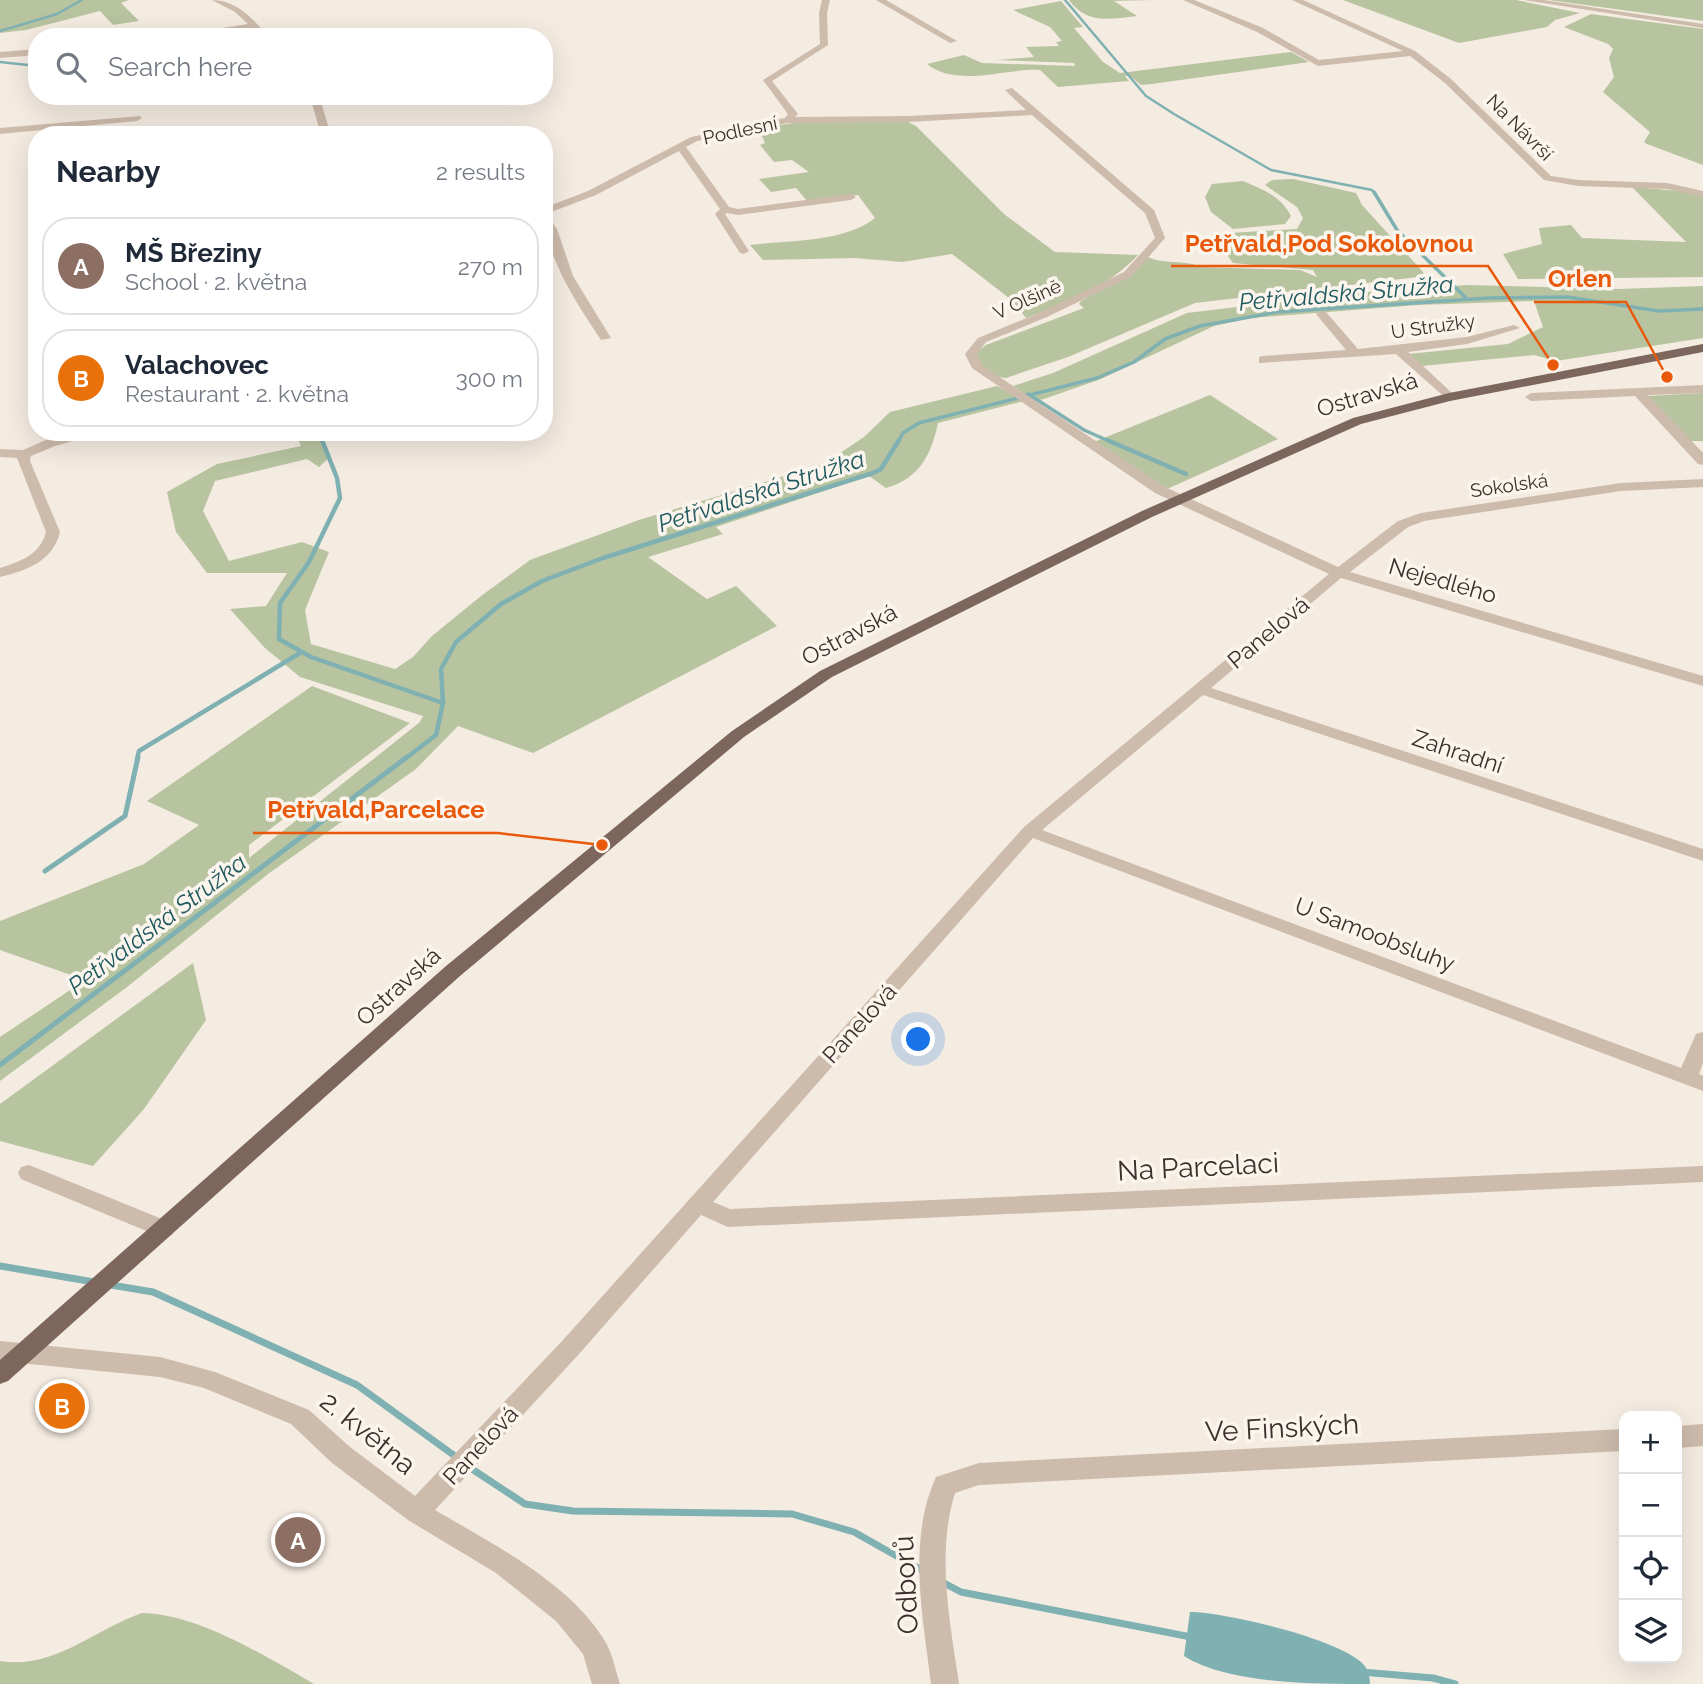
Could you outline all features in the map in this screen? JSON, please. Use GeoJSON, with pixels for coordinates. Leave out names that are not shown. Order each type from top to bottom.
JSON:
{"type":"FeatureCollection","features":[{"type":"Feature","properties":{"kind":"main road","name":"Ostravská"},"geometry":{"type":"LineString","coordinates":[[0,1374],[11,1353],[164,1229],[453,971],[738,734],[797,693],[868,651],[1180,499],[1357,421],[1449,397],[1703,348]]}},
{"type":"Feature","properties":{"kind":"street"},"geometry":{"type":"LineString","coordinates":[[216,0],[238,10],[254,26]]}},
{"type":"Feature","properties":{"kind":"street","name":"Podlesní"},"geometry":{"type":"LineString","coordinates":[[553,211],[678,148],[711,135],[788,120],[793,114],[767,80],[824,45],[825,34],[820,15],[826,0]]}},
{"type":"Feature","properties":{"kind":"street"},"geometry":{"type":"LineString","coordinates":[[880,0],[953,41]]}},
{"type":"Feature","properties":{"kind":"street"},"geometry":{"type":"LineString","coordinates":[[1187,0],[1260,30],[1318,63],[1412,53]]}},
{"type":"Feature","properties":{"kind":"street","name":"Na Návrší"},"geometry":{"type":"LineString","coordinates":[[1296,0],[1380,36],[1412,53],[1448,81],[1548,178],[1578,184],[1667,186],[1703,194]]}},
{"type":"Feature","properties":{"kind":"street"},"geometry":{"type":"LineString","coordinates":[[1528,0],[1703,26]]}},
{"type":"Feature","properties":{"kind":"street"},"geometry":{"type":"LineString","coordinates":[[238,28],[254,26]]}},
{"type":"Feature","properties":{"kind":"street"},"geometry":{"type":"LineString","coordinates":[[0,55],[28,53]]}},
{"type":"Feature","properties":{"kind":"street","name":"V Olšině"},"geometry":{"type":"LineString","coordinates":[[1009,90],[1150,212],[1160,238],[1128,274],[1043,315],[982,340],[971,354],[978,368],[1160,490],[1180,499]]}},
{"type":"Feature","properties":{"kind":"street"},"geometry":{"type":"LineString","coordinates":[[317,105],[323,126]]}},
{"type":"Feature","properties":{"kind":"street"},"geometry":{"type":"LineString","coordinates":[[788,120],[908,120],[1036,112]]}},
{"type":"Feature","properties":{"kind":"street"},"geometry":{"type":"LineString","coordinates":[[53,126],[137,118]]}},
{"type":"Feature","properties":{"kind":"street"},"geometry":{"type":"LineString","coordinates":[[0,131],[28,128]]}},
{"type":"Feature","properties":{"kind":"street"},"geometry":{"type":"LineString","coordinates":[[678,148],[684,150],[725,209],[738,212],[851,197]]}},
{"type":"Feature","properties":{"kind":"street"},"geometry":{"type":"LineString","coordinates":[[725,209],[720,214],[744,251]]}},
{"type":"Feature","properties":{"kind":"street"},"geometry":{"type":"LineString","coordinates":[[553,232],[567,276],[605,338]]}},
{"type":"Feature","properties":{"kind":"street"},"geometry":{"type":"LineString","coordinates":[[1322,314],[1355,353]]}},
{"type":"Feature","properties":{"kind":"street","name":"U Stružky"},"geometry":{"type":"LineString","coordinates":[[1263,360],[1399,350],[1467,340],[1514,328]]}},
{"type":"Feature","properties":{"kind":"street"},"geometry":{"type":"LineString","coordinates":[[1399,350],[1449,397]]}},
{"type":"Feature","properties":{"kind":"street"},"geometry":{"type":"LineString","coordinates":[[1531,397],[1703,389]]}},
{"type":"Feature","properties":{"kind":"street"},"geometry":{"type":"LineString","coordinates":[[1638,392],[1703,461]]}},
{"type":"Feature","properties":{"kind":"street"},"geometry":{"type":"LineString","coordinates":[[0,453],[25,454],[60,441]]}},
{"type":"Feature","properties":{"kind":"street"},"geometry":{"type":"LineString","coordinates":[[0,573],[27,564],[45,552],[51,543],[53,532],[23,461],[25,454]]}},
{"type":"Feature","properties":{"kind":"street","name":"Sokolská"},"geometry":{"type":"LineString","coordinates":[[1339,573],[1403,524],[1421,517],[1621,487],[1703,483]]}},
{"type":"Feature","properties":{"kind":"street","name":"Nejedlého"},"geometry":{"type":"LineString","coordinates":[[1180,499],[1339,573],[1703,681]]}},
{"type":"Feature","properties":{"kind":"street","name":"Panelová"},"geometry":{"type":"LineString","coordinates":[[417,1512],[572,1347],[1030,831],[1339,573]]}},
{"type":"Feature","properties":{"kind":"street","name":"Zahradní"},"geometry":{"type":"LineString","coordinates":[[1200,689],[1703,855]]}},
{"type":"Feature","properties":{"kind":"street","name":"U Samoobsluhy"},"geometry":{"type":"LineString","coordinates":[[1030,831],[1695,1081]]}},
{"type":"Feature","properties":{"kind":"street"},"geometry":{"type":"LineString","coordinates":[[1695,1081],[1703,1039]]}},
{"type":"Feature","properties":{"kind":"street"},"geometry":{"type":"LineString","coordinates":[[29,1173],[164,1229]]}},
{"type":"Feature","properties":{"kind":"street","name":"Na Parcelaci"},"geometry":{"type":"LineString","coordinates":[[698,1204],[728,1218],[1703,1174]]}},
{"type":"Feature","properties":{"kind":"street","name":"2. května"},"geometry":{"type":"LineString","coordinates":[[11,1353],[160,1367],[207,1379],[257,1397],[300,1417],[341,1455],[417,1512],[505,1564],[565,1612],[594,1647],[606,1684]]}},
{"type":"Feature","properties":{"kind":"street"},"geometry":{"type":"LineString","coordinates":[[1682,1437],[1703,1435]]}},
{"type":"Feature","properties":{"kind":"street","name":"Ve Finských"},"geometry":{"type":"LineString","coordinates":[[945,1485],[979,1474],[1619,1440]]}},
{"type":"Feature","properties":{"kind":"street","name":"Odborů"},"geometry":{"type":"LineString","coordinates":[[945,1485],[936,1506],[934,1530],[936,1611],[946,1684]]}},
{"type":"Feature","properties":{"kind":"green space"},"geometry":{"type":"Polygon","coordinates":[[[0,0],[129,0],[121,3],[139,21],[113,25],[100,11],[26,30],[0,33],[0,0]]]}},
{"type":"Feature","properties":{"kind":"green space"},"geometry":{"type":"Polygon","coordinates":[[[1069,0],[1152,0],[1114,1],[1137,16],[1108,19],[1091,17],[1069,0]]]}},
{"type":"Feature","properties":{"kind":"green space"},"geometry":{"type":"Polygon","coordinates":[[[1343,0],[1516,0],[1580,13],[1555,20],[1547,27],[1459,43],[1343,0]]]}},
{"type":"Feature","properties":{"kind":"green space"},"geometry":{"type":"Polygon","coordinates":[[[1549,0],[1703,0],[1703,21],[1549,0]]]}},
{"type":"Feature","properties":{"kind":"green space"},"geometry":{"type":"Polygon","coordinates":[[[1061,1],[1083,27],[1074,28],[1103,62],[1120,73],[1291,52],[1309,62],[1152,84],[1141,85],[1129,75],[1125,76],[1129,81],[1058,87],[1040,70],[967,76],[952,75],[927,64],[964,55],[982,63],[1075,66],[1074,63],[998,60],[1034,57],[1026,47],[1059,46],[1056,42],[1062,41],[1050,27],[1013,10],[1061,1]]]}},
{"type":"Feature","properties":{"kind":"green space"},"geometry":{"type":"Polygon","coordinates":[[[1591,14],[1703,29],[1703,165],[1644,142],[1650,132],[1603,92],[1614,77],[1609,58],[1613,49],[1608,44],[1564,27],[1591,14]]]}},
{"type":"Feature","properties":{"kind":"green space"},"geometry":{"type":"Polygon","coordinates":[[[906,121],[916,126],[1004,214],[1055,252],[1138,255],[1100,285],[1072,300],[1026,318],[1013,301],[952,254],[902,262],[855,258],[763,260],[750,245],[832,236],[862,226],[875,218],[858,195],[808,202],[796,188],[771,192],[759,179],[809,172],[792,160],[774,162],[760,145],[765,143],[758,128],[801,122],[906,121]]]}},
{"type":"Feature","properties":{"kind":"green space"},"geometry":{"type":"Polygon","coordinates":[[[1293,179],[1356,193],[1362,205],[1424,273],[1418,277],[1195,303],[1068,357],[1006,378],[991,376],[979,366],[975,354],[986,345],[1084,308],[1079,304],[1081,301],[1129,273],[1146,256],[1201,267],[1300,270],[1317,277],[1313,270],[1233,263],[1212,234],[1297,229],[1303,218],[1297,207],[1265,185],[1272,180],[1293,179]]]}},
{"type":"Feature","properties":{"kind":"green space"},"geometry":{"type":"Polygon","coordinates":[[[1243,181],[1282,203],[1291,216],[1285,224],[1233,229],[1211,212],[1205,197],[1212,184],[1243,181]]]}},
{"type":"Feature","properties":{"kind":"green space"},"geometry":{"type":"Polygon","coordinates":[[[1632,187],[1703,193],[1703,277],[1518,279],[1503,254],[1542,244],[1539,228],[1571,225],[1582,238],[1686,242],[1632,187]]]}},
{"type":"Feature","properties":{"kind":"green space"},"geometry":{"type":"Polygon","coordinates":[[[1467,285],[1618,289],[1703,286],[1703,338],[1556,361],[1534,355],[1421,366],[1408,354],[1508,344],[1543,327],[1534,301],[1418,305],[1251,318],[1214,326],[1101,379],[1044,399],[1035,401],[1013,386],[1053,373],[1187,313],[1354,293],[1467,285]]]}},
{"type":"Feature","properties":{"kind":"green space"},"geometry":{"type":"Polygon","coordinates":[[[997,386],[1024,401],[938,423],[932,445],[922,464],[898,484],[886,488],[869,476],[716,527],[723,534],[648,557],[707,599],[736,586],[777,626],[533,753],[458,726],[416,769],[268,874],[127,987],[0,1081],[0,1037],[85,980],[0,950],[0,921],[144,864],[199,825],[147,801],[312,686],[410,723],[249,845],[249,858],[420,722],[423,716],[300,677],[265,648],[230,609],[266,606],[287,573],[207,573],[176,532],[167,492],[217,464],[301,446],[299,441],[324,441],[331,456],[319,467],[307,459],[215,481],[203,511],[229,561],[302,542],[329,552],[305,610],[311,644],[395,669],[413,657],[432,636],[481,596],[530,560],[639,520],[824,464],[864,437],[890,412],[997,386]]]}},
{"type":"Feature","properties":{"kind":"green space"},"geometry":{"type":"Polygon","coordinates":[[[1703,393],[1703,441],[1691,441],[1647,396],[1703,393]]]}},
{"type":"Feature","properties":{"kind":"green space"},"geometry":{"type":"Polygon","coordinates":[[[1210,395],[1278,439],[1165,490],[1094,442],[1210,395]]]}},
{"type":"Feature","properties":{"kind":"green space"},"geometry":{"type":"Polygon","coordinates":[[[193,963],[206,1020],[144,1109],[93,1166],[0,1141],[0,1104],[193,963]]]}},
{"type":"Feature","properties":{"kind":"green space"},"geometry":{"type":"Polygon","coordinates":[[[142,1613],[186,1621],[231,1638],[314,1684],[0,1684],[0,1661],[38,1660],[56,1654],[142,1613]]]}},
{"type":"Feature","properties":{"kind":"water"},"geometry":{"type":"Polygon","coordinates":[[[1190,1612],[1254,1622],[1331,1645],[1363,1664],[1370,1684],[1273,1680],[1224,1672],[1202,1665],[1184,1656],[1190,1612]]]}},
{"type":"Feature","properties":{"kind":"waterway"},"geometry":{"type":"LineString","coordinates":[[0,31],[57,14],[82,0]]}},
{"type":"Feature","properties":{"kind":"waterway"},"geometry":{"type":"LineString","coordinates":[[1065,0],[1146,96],[1174,114],[1271,170],[1372,190],[1375,194]]}},
{"type":"Feature","properties":{"kind":"waterway"},"geometry":{"type":"LineString","coordinates":[[0,62],[28,65]]}},
{"type":"Feature","properties":{"kind":"waterway"},"geometry":{"type":"LineString","coordinates":[[1374,192],[1397,230],[1467,299]]}},
{"type":"Feature","properties":{"kind":"waterway","name":"Petřvaldská Stružka"},"geometry":{"type":"LineString","coordinates":[[1030,395],[1097,378],[1134,362],[1165,339],[1200,326],[1277,312],[1489,298],[1567,297],[1659,311],[1703,309]]}},
{"type":"Feature","properties":{"kind":"waterway","name":"Petřvaldská Stružka"},"geometry":{"type":"LineString","coordinates":[[898,442],[903,433],[919,423],[1030,395]]}},
{"type":"Feature","properties":{"kind":"waterway"},"geometry":{"type":"LineString","coordinates":[[1030,395],[1084,430],[1111,442]]}},
{"type":"Feature","properties":{"kind":"waterway","name":"Petřvaldská Stružka"},"geometry":{"type":"LineString","coordinates":[[443,703],[441,669],[456,642],[501,604],[542,581],[603,558],[873,473],[881,469],[899,440]]}},
{"type":"Feature","properties":{"kind":"waterway"},"geometry":{"type":"LineString","coordinates":[[1107,440],[1186,474]]}},
{"type":"Feature","properties":{"kind":"waterway"},"geometry":{"type":"LineString","coordinates":[[322,441],[337,478],[340,498],[309,562],[280,603],[279,639],[311,657],[443,703]]}},
{"type":"Feature","properties":{"kind":"waterway"},"geometry":{"type":"LineString","coordinates":[[137,759],[139,751],[300,653]]}},
{"type":"Feature","properties":{"kind":"waterway","name":"Petřvaldská Stružka"},"geometry":{"type":"LineString","coordinates":[[405,759],[436,735],[443,703]]}},
{"type":"Feature","properties":{"kind":"waterway"},"geometry":{"type":"LineString","coordinates":[[45,871],[125,816],[138,757]]}},
{"type":"Feature","properties":{"kind":"waterway","name":"Petřvaldská Stružka"},"geometry":{"type":"LineString","coordinates":[[0,1065],[407,757]]}},
{"type":"Feature","properties":{"kind":"waterway"},"geometry":{"type":"LineString","coordinates":[[0,1266],[94,1282]]}},
{"type":"Feature","properties":{"kind":"waterway"},"geometry":{"type":"LineString","coordinates":[[111,1285],[153,1292],[357,1385],[459,1459]]}},
{"type":"Feature","properties":{"kind":"waterway"},"geometry":{"type":"LineString","coordinates":[[469,1467],[525,1504],[573,1511],[792,1514],[854,1532],[925,1572]]}},
{"type":"Feature","properties":{"kind":"waterway"},"geometry":{"type":"LineString","coordinates":[[942,1582],[961,1592],[1191,1637]]}},
{"type":"Feature","properties":{"kind":"waterway"},"geometry":{"type":"LineString","coordinates":[[1361,1672],[1433,1678],[1455,1684]]}},
{"type":"Feature","properties":{"kind":"place","name":"Petřvald,Pod Sokolovnou"},"geometry":{"type":"Point","coordinates":[1553,365]}},
{"type":"Feature","properties":{"kind":"place","name":"Orlen"},"geometry":{"type":"Point","coordinates":[1667,377]}},
{"type":"Feature","properties":{"kind":"place","name":"Petřvald,Parcelace"},"geometry":{"type":"Point","coordinates":[602,845]}},
{"type":"Feature","properties":{"kind":"place","name":"Valachovec"},"geometry":{"type":"Point","coordinates":[62,1406]}},
{"type":"Feature","properties":{"kind":"place","name":"MŠ Březiny"},"geometry":{"type":"Point","coordinates":[298,1540]}}]}
